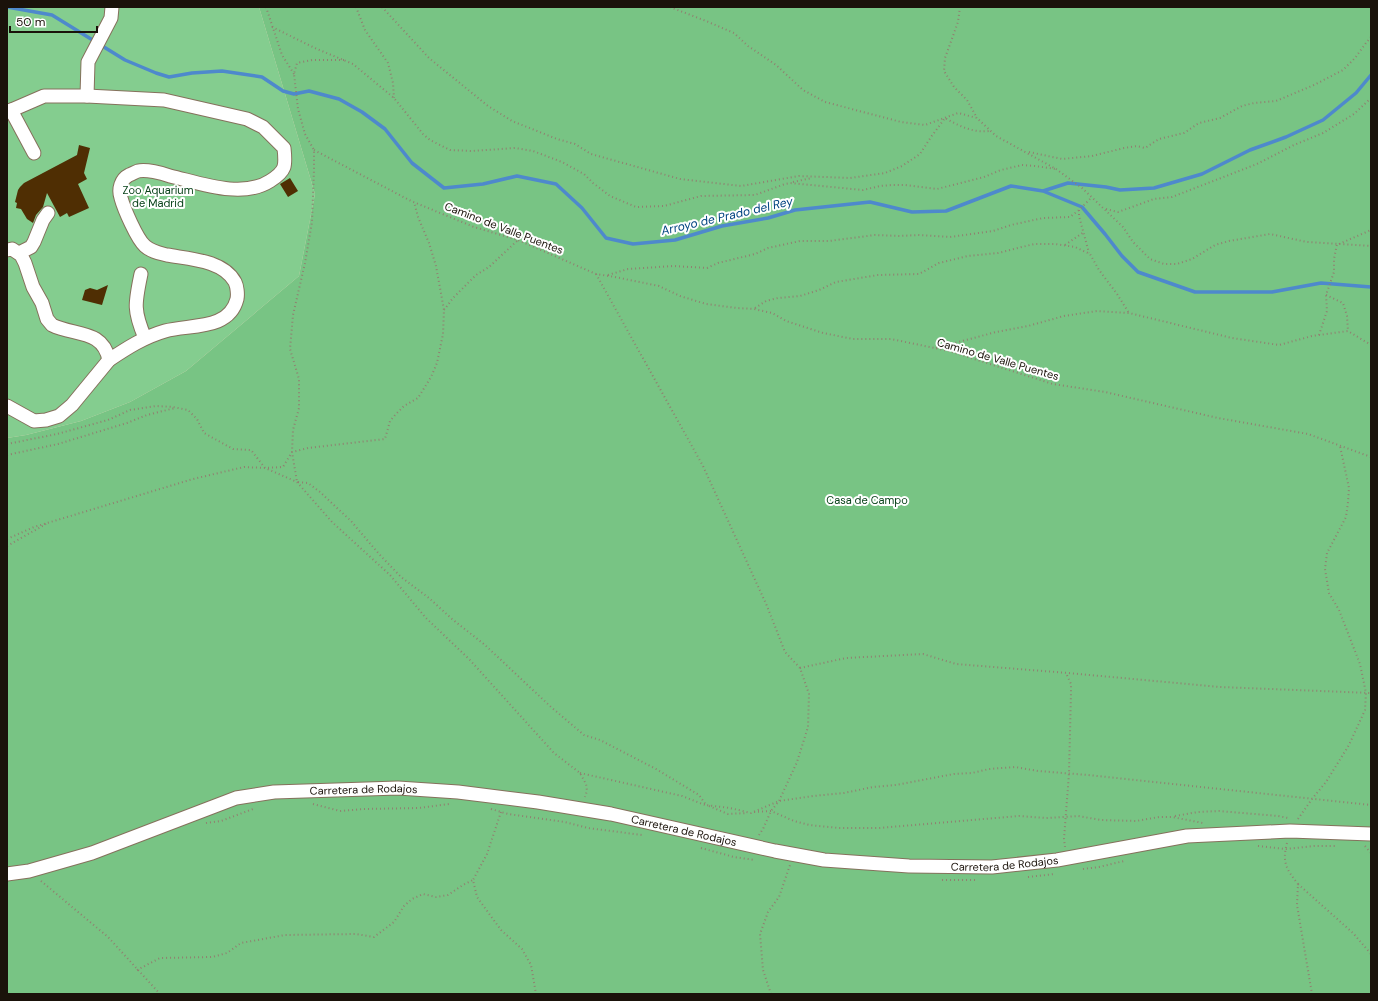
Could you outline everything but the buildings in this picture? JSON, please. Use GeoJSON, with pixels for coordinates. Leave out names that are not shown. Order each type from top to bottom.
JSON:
{"type":"FeatureCollection","features":[{"type":"Feature","properties":{"kind":"street"},"geometry":{"type":"LineString","coordinates":[[87,96],[88,62],[111,18],[112,7]]}},
{"type":"Feature","properties":{"kind":"street"},"geometry":{"type":"LineString","coordinates":[[7,406],[34,422],[58,416],[72,405],[109,360],[140,340],[166,331],[197,327],[219,321],[228,316],[235,307],[237,296],[236,284],[230,274],[217,266],[152,252],[144,246],[120,197],[120,187],[125,177],[138,171],[160,173],[225,189],[251,188],[266,184],[278,175],[285,164],[284,148],[262,126],[247,119],[164,100],[87,96],[44,96],[9,111],[34,153]]}},
{"type":"Feature","properties":{"kind":"street"},"geometry":{"type":"LineString","coordinates":[[13,252],[31,247],[42,220],[48,213]]}},
{"type":"Feature","properties":{"kind":"street"},"geometry":{"type":"LineString","coordinates":[[144,246],[144,260]]}},
{"type":"Feature","properties":{"kind":"street"},"geometry":{"type":"LineString","coordinates":[[13,252],[25,263],[33,287],[52,325],[98,339],[104,345],[109,360]]}},
{"type":"Feature","properties":{"kind":"street"},"geometry":{"type":"LineString","coordinates":[[141,274],[136,298],[136,310],[138,323],[145,338]]}},
{"type":"Feature","properties":{"kind":"street","name":"Carretera de Rodajos"},"geometry":{"type":"LineString","coordinates":[[7,874],[29,871],[92,853],[236,798],[274,792],[398,788],[458,792],[576,808],[611,814],[793,855],[824,860],[909,866],[992,867],[1067,858],[1187,836],[1293,827],[1368,840]]}},
{"type":"Feature","properties":{"kind":"path"},"geometry":{"type":"LineString","coordinates":[[266,7],[282,55],[294,74]]}},
{"type":"Feature","properties":{"kind":"path"},"geometry":{"type":"LineString","coordinates":[[356,7],[366,30],[388,63],[393,83],[394,98]]}},
{"type":"Feature","properties":{"kind":"path"},"geometry":{"type":"LineString","coordinates":[[382,7],[429,58],[488,106],[512,121],[557,139],[575,144],[591,154],[680,178],[741,186],[799,176],[850,178],[885,173],[902,166],[920,154],[945,118]]}},
{"type":"Feature","properties":{"kind":"path"},"geometry":{"type":"LineString","coordinates":[[670,7],[706,20],[734,33],[748,46],[776,65],[803,90],[825,102],[901,122],[925,125],[958,113],[977,118]]}},
{"type":"Feature","properties":{"kind":"path"},"geometry":{"type":"LineString","coordinates":[[960,7],[958,22],[945,58],[944,71],[954,87],[966,100],[977,118],[996,136],[1056,169],[1082,188],[1124,227],[1133,242],[1150,259],[1164,264],[1177,264],[1192,259],[1215,245],[1270,234],[1307,242],[1371,246]]}},
{"type":"Feature","properties":{"kind":"path"},"geometry":{"type":"LineString","coordinates":[[272,27],[353,64],[362,70],[394,98],[423,134],[430,140],[450,150],[472,151],[515,148],[533,151],[562,162],[584,174],[610,196],[636,207],[664,206],[701,196],[754,195],[785,184],[815,177]]}},
{"type":"Feature","properties":{"kind":"path"},"geometry":{"type":"LineString","coordinates":[[1026,152],[1062,159],[1092,156],[1137,146],[1145,148],[1159,139],[1184,133],[1199,123],[1220,118],[1242,106],[1254,103],[1276,101],[1314,85],[1343,70],[1355,58],[1371,37]]}},
{"type":"Feature","properties":{"kind":"path"},"geometry":{"type":"LineString","coordinates":[[344,60],[312,60],[297,64],[294,74],[298,109],[305,134],[314,150],[312,222],[305,263],[293,315],[290,348],[299,380],[299,408],[293,430],[292,452],[297,482],[332,522],[390,575],[426,618],[469,659],[554,753],[580,773],[588,791],[586,796],[576,808]]}},
{"type":"Feature","properties":{"kind":"path"},"geometry":{"type":"LineString","coordinates":[[1104,208],[1118,212],[1154,200],[1172,198],[1257,164],[1294,145],[1323,133],[1354,114],[1371,98]]}},
{"type":"Feature","properties":{"kind":"path"},"geometry":{"type":"LineString","coordinates":[[945,118],[966,128],[982,132],[990,131]]}},
{"type":"Feature","properties":{"kind":"path","name":"Camino de Valle Puentes"},"geometry":{"type":"LineString","coordinates":[[314,150],[414,202],[474,227],[518,240],[596,274],[659,286],[680,296],[706,304],[754,309],[772,313],[786,321],[823,333],[853,339],[891,339],[949,351],[1053,384],[1105,392],[1218,418],[1308,434],[1371,457]]}},
{"type":"Feature","properties":{"kind":"path"},"geometry":{"type":"LineString","coordinates":[[790,183],[859,190],[892,185],[937,189],[984,177],[1001,170],[1022,165],[1056,169]]}},
{"type":"Feature","properties":{"kind":"path"},"geometry":{"type":"LineString","coordinates":[[607,276],[628,269],[673,266],[707,268],[718,263],[755,254],[768,248],[800,241],[829,241],[875,235],[950,237],[993,231],[1011,225],[1043,218],[1070,217],[1092,197]]}},
{"type":"Feature","properties":{"kind":"path"},"geometry":{"type":"LineString","coordinates":[[7,539],[34,527],[194,479],[244,467],[283,468],[292,452],[308,448],[385,439],[390,421],[404,406],[418,398],[431,377],[437,363],[443,334],[444,310],[436,266],[414,202]]}},
{"type":"Feature","properties":{"kind":"path"},"geometry":{"type":"LineString","coordinates":[[1079,210],[1079,216],[1090,254],[1099,270],[1129,313]]}},
{"type":"Feature","properties":{"kind":"path"},"geometry":{"type":"LineString","coordinates":[[1338,244],[1371,230]]}},
{"type":"Feature","properties":{"kind":"path"},"geometry":{"type":"LineString","coordinates":[[1065,245],[1084,232]]}},
{"type":"Feature","properties":{"kind":"path"},"geometry":{"type":"LineString","coordinates":[[444,310],[453,298],[476,275],[489,267],[518,240]]}},
{"type":"Feature","properties":{"kind":"path"},"geometry":{"type":"LineString","coordinates":[[754,309],[766,301],[778,298],[800,296],[819,290],[836,282],[878,275],[919,274],[939,263],[968,256],[998,253],[1034,244],[1065,245],[1075,247],[1090,254]]}},
{"type":"Feature","properties":{"kind":"path"},"geometry":{"type":"LineString","coordinates":[[1319,335],[1327,311],[1326,294],[1331,284],[1334,272],[1334,258],[1338,244]]}},
{"type":"Feature","properties":{"kind":"path"},"geometry":{"type":"LineString","coordinates":[[596,274],[703,466],[767,606],[785,652],[800,668],[809,694],[808,727],[796,762],[779,802],[771,811],[763,829],[752,846]]}},
{"type":"Feature","properties":{"kind":"path"},"geometry":{"type":"LineString","coordinates":[[1326,294],[1343,303],[1347,316],[1348,331]]}},
{"type":"Feature","properties":{"kind":"path"},"geometry":{"type":"LineString","coordinates":[[934,348],[1064,316],[1098,311],[1129,313],[1232,338],[1279,344],[1319,335],[1348,331],[1371,345]]}},
{"type":"Feature","properties":{"kind":"path"},"geometry":{"type":"LineString","coordinates":[[7,444],[57,434],[100,422],[130,410],[156,406],[188,410],[197,419],[204,433],[233,449],[251,450],[265,468],[297,482],[308,483],[320,492],[351,521],[401,577],[429,598],[452,619],[485,645],[551,707],[584,735],[600,740],[656,769],[699,795],[706,805],[730,808],[750,813],[779,802],[813,796],[844,793],[954,774],[1015,767],[1038,771],[1371,805]]}},
{"type":"Feature","properties":{"kind":"path"},"geometry":{"type":"LineString","coordinates":[[7,454],[58,444],[127,423],[147,415],[175,408]]}},
{"type":"Feature","properties":{"kind":"path"},"geometry":{"type":"LineString","coordinates":[[1340,446],[1349,488],[1347,510],[1346,517],[1327,553],[1325,569],[1329,594],[1339,610],[1360,664],[1366,693],[1365,710],[1349,745],[1326,782],[1312,799],[1293,827],[1286,847],[1285,864],[1289,873],[1298,884],[1353,933],[1371,954]]}},
{"type":"Feature","properties":{"kind":"path"},"geometry":{"type":"LineString","coordinates":[[7,546],[48,523]]}},
{"type":"Feature","properties":{"kind":"path"},"geometry":{"type":"LineString","coordinates":[[800,668],[846,658],[922,654],[956,664],[1066,672],[1220,687],[1371,693]]}},
{"type":"Feature","properties":{"kind":"path"},"geometry":{"type":"LineString","coordinates":[[1066,672],[1071,684],[1069,773],[1064,839],[1067,858]]}},
{"type":"Feature","properties":{"kind":"path"},"geometry":{"type":"LineString","coordinates":[[580,773],[682,796],[728,814],[771,811],[794,821],[809,825],[840,828],[879,828],[1019,816],[1046,818],[1078,816],[1101,820],[1136,820],[1172,817],[1198,812],[1219,811],[1278,816],[1290,819],[1293,827]]}},
{"type":"Feature","properties":{"kind":"path"},"geometry":{"type":"LineString","coordinates":[[137,970],[160,958],[212,957],[227,953],[241,943],[285,935],[356,934],[374,937],[394,922],[404,906],[412,899],[423,894],[436,897],[448,895],[462,885],[473,880],[487,854],[504,798]]}},
{"type":"Feature","properties":{"kind":"path"},"geometry":{"type":"LineString","coordinates":[[306,803],[340,811],[419,808],[449,804]]}},
{"type":"Feature","properties":{"kind":"path"},"geometry":{"type":"LineString","coordinates":[[204,824],[222,822],[258,807]]}},
{"type":"Feature","properties":{"kind":"path"},"geometry":{"type":"LineString","coordinates":[[489,809],[565,822]]}},
{"type":"Feature","properties":{"kind":"path"},"geometry":{"type":"LineString","coordinates":[[1172,817],[1207,824]]}},
{"type":"Feature","properties":{"kind":"path"},"geometry":{"type":"LineString","coordinates":[[1368,840],[1371,853]]}},
{"type":"Feature","properties":{"kind":"path"},"geometry":{"type":"LineString","coordinates":[[771,994],[763,970],[760,934],[768,912],[779,897],[793,855]]}},
{"type":"Feature","properties":{"kind":"path"},"geometry":{"type":"LineString","coordinates":[[46,877],[39,879],[108,937],[160,994]]}},
{"type":"Feature","properties":{"kind":"path"},"geometry":{"type":"LineString","coordinates":[[473,880],[477,897],[501,930],[522,949],[531,965],[536,994]]}},
{"type":"Feature","properties":{"kind":"path"},"geometry":{"type":"LineString","coordinates":[[1298,884],[1297,905],[1312,994]]}},
{"type":"Feature","properties":{"kind":"green space","name":"Zoo Aquarium de Madrid"},"geometry":{"type":"Polygon","coordinates":[[[7,7],[259,7],[315,194],[299,276],[186,371],[130,402],[81,421],[26,435],[7,438],[7,7]]]}},
{"type":"Feature","properties":{"kind":"green space","name":"Casa de Campo"},"geometry":{"type":"Polygon","coordinates":[[[259,7],[1371,7],[1371,994],[7,994],[7,438],[26,435],[81,421],[130,402],[186,371],[299,276],[315,194],[259,7]]]}},
{"type":"Feature","properties":{"kind":"waterway","name":"Arroyo de Prado del Rey"},"geometry":{"type":"LineString","coordinates":[[7,7],[52,15],[125,60],[169,77],[192,73],[222,71],[262,77],[283,91],[294,94],[309,91],[339,99],[362,112],[385,129],[412,163],[444,188],[483,184],[517,176],[556,184],[582,208],[606,238],[633,244],[675,240],[722,226],[768,218],[795,210],[870,202],[912,212],[946,211],[1011,186],[1043,191],[1082,207],[1122,256],[1138,272],[1195,292],[1272,292],[1321,283],[1371,287]]}},
{"type":"Feature","properties":{"kind":"waterway"},"geometry":{"type":"LineString","coordinates":[[1043,191],[1068,183],[1120,190],[1154,188],[1202,174],[1250,150],[1286,137],[1323,120],[1356,93],[1371,75]]}}]}
